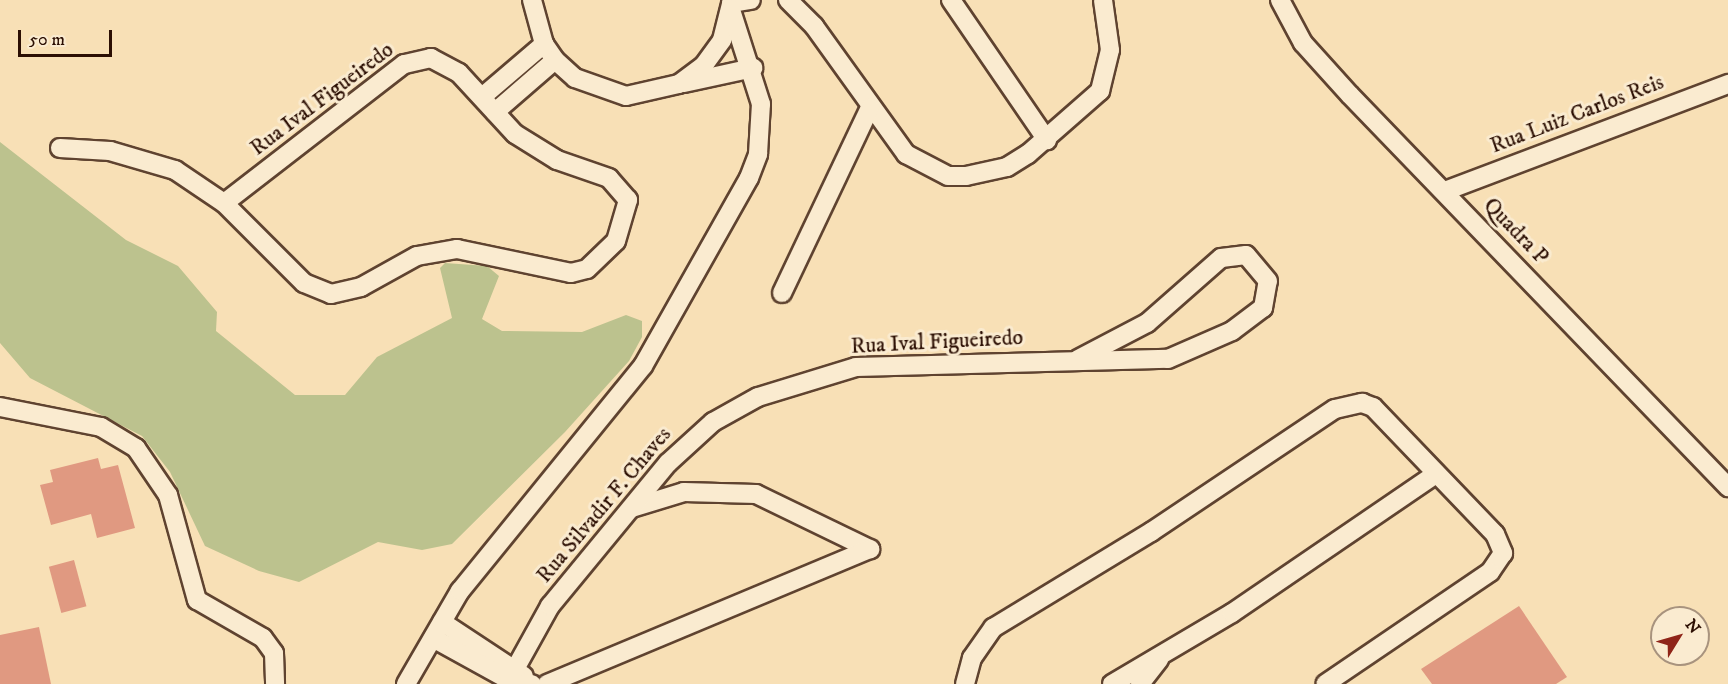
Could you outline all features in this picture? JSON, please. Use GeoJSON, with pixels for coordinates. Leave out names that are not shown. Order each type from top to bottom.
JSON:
{"type":"FeatureCollection","features":[{"type":"Feature","properties":{"kind":"street"},"geometry":{"type":"LineString","coordinates":[[532,0],[544,45],[555,60],[600,90],[626,96],[753,68]]}},
{"type":"Feature","properties":{"kind":"street"},"geometry":{"type":"LineString","coordinates":[[731,4],[751,0]]}},
{"type":"Feature","properties":{"kind":"street"},"geometry":{"type":"LineString","coordinates":[[951,0],[1047,140]]}},
{"type":"Feature","properties":{"kind":"street"},"geometry":{"type":"LineString","coordinates":[[792,1],[906,154],[948,176],[1007,167],[1047,140],[1089,104],[1106,76],[1109,20],[1103,0]]}},
{"type":"Feature","properties":{"kind":"street","name":"Quadra P"},"geometry":{"type":"LineString","coordinates":[[1280,0],[1303,44],[1728,487]]}},
{"type":"Feature","properties":{"kind":"street"},"geometry":{"type":"LineString","coordinates":[[406,684],[460,591],[643,366],[707,261],[758,154],[761,104],[753,68],[731,4]]}},
{"type":"Feature","properties":{"kind":"street"},"geometry":{"type":"LineString","coordinates":[[679,84],[704,65],[722,40],[731,4]]}},
{"type":"Feature","properties":{"kind":"street"},"geometry":{"type":"LineString","coordinates":[[482,98],[544,45]]}},
{"type":"Feature","properties":{"kind":"street","name":"Rua Ival Figueiredo"},"geometry":{"type":"LineString","coordinates":[[60,148],[110,151],[175,170],[224,203],[304,283],[331,294],[361,287],[417,256],[457,249],[571,273],[598,263],[627,216],[623,191],[609,178],[538,150],[444,63],[431,58],[404,64],[224,203]]}},
{"type":"Feature","properties":{"kind":"street"},"geometry":{"type":"LineString","coordinates":[[495,112],[555,60]]}},
{"type":"Feature","properties":{"kind":"street","name":"Rua Luiz Carlos Reis"},"geometry":{"type":"LineString","coordinates":[[1444,191],[1728,84]]}},
{"type":"Feature","properties":{"kind":"street"},"geometry":{"type":"LineString","coordinates":[[782,293],[870,108]]}},
{"type":"Feature","properties":{"kind":"street"},"geometry":{"type":"LineString","coordinates":[[859,133],[882,123]]}},
{"type":"Feature","properties":{"kind":"street","name":"Rua Ival Figueiredo"},"geometry":{"type":"LineString","coordinates":[[733,411],[783,387],[856,367],[1078,359],[1134,362],[1168,359],[1232,331],[1263,308],[1268,281],[1246,255],[1221,258],[1126,336],[1078,359]]}},
{"type":"Feature","properties":{"kind":"street"},"geometry":{"type":"LineString","coordinates":[[1126,336],[1134,362]]}},
{"type":"Feature","properties":{"kind":"street"},"geometry":{"type":"LineString","coordinates":[[965,684],[972,658],[993,628],[1151,532],[1335,409],[1350,403],[1373,407],[1495,534],[1502,545],[1500,561],[1324,684]]}},
{"type":"Feature","properties":{"kind":"street"},"geometry":{"type":"LineString","coordinates":[[0,407],[101,427],[135,448],[168,495],[188,583],[207,608],[263,638],[274,653],[275,684]]}},
{"type":"Feature","properties":{"kind":"street","name":"Rua Silvadir F. Chaves"},"geometry":{"type":"LineString","coordinates":[[506,670],[663,469],[690,440],[733,411]]}},
{"type":"Feature","properties":{"kind":"street"},"geometry":{"type":"LineString","coordinates":[[1687,444],[1728,466]]}},
{"type":"Feature","properties":{"kind":"street"},"geometry":{"type":"LineString","coordinates":[[663,469],[669,482],[684,492]]}},
{"type":"Feature","properties":{"kind":"street"},"geometry":{"type":"LineString","coordinates":[[1112,684],[1159,660],[1436,474]]}},
{"type":"Feature","properties":{"kind":"street"},"geometry":{"type":"LineString","coordinates":[[546,684],[870,549],[831,527],[756,494],[684,492],[632,508]]}},
{"type":"Feature","properties":{"kind":"street"},"geometry":{"type":"LineString","coordinates":[[831,527],[832,565]]}},
{"type":"Feature","properties":{"kind":"street"},"geometry":{"type":"LineString","coordinates":[[437,630],[532,684]]}},
{"type":"Feature","properties":{"kind":"street"},"geometry":{"type":"LineString","coordinates":[[1140,684],[1159,660]]}},
{"type":"Feature","properties":{"kind":"green space"},"geometry":{"type":"Polygon","coordinates":[[[0,142],[126,240],[178,266],[217,312],[216,331],[295,395],[345,395],[377,357],[452,318],[440,268],[445,263],[487,266],[499,276],[482,319],[502,331],[582,332],[626,315],[642,321],[642,337],[629,361],[565,432],[452,544],[422,550],[378,542],[299,582],[259,571],[205,546],[170,472],[142,436],[30,378],[0,343],[0,142]]]}},
{"type":"Feature","properties":{"kind":"building"},"geometry":{"type":"Polygon","coordinates":[[[98,458],[101,469],[118,465],[135,528],[97,538],[91,514],[51,525],[40,485],[53,482],[50,470],[98,458]]]}},
{"type":"Feature","properties":{"kind":"building"},"geometry":{"type":"Polygon","coordinates":[[[74,560],[86,606],[61,613],[49,567],[74,560]]]}},
{"type":"Feature","properties":{"kind":"building"},"geometry":{"type":"Polygon","coordinates":[[[1519,606],[1567,677],[1556,684],[1432,684],[1421,669],[1519,606]]]}},
{"type":"Feature","properties":{"kind":"building"},"geometry":{"type":"Polygon","coordinates":[[[39,627],[51,684],[0,684],[0,635],[39,627]]]}}]}
